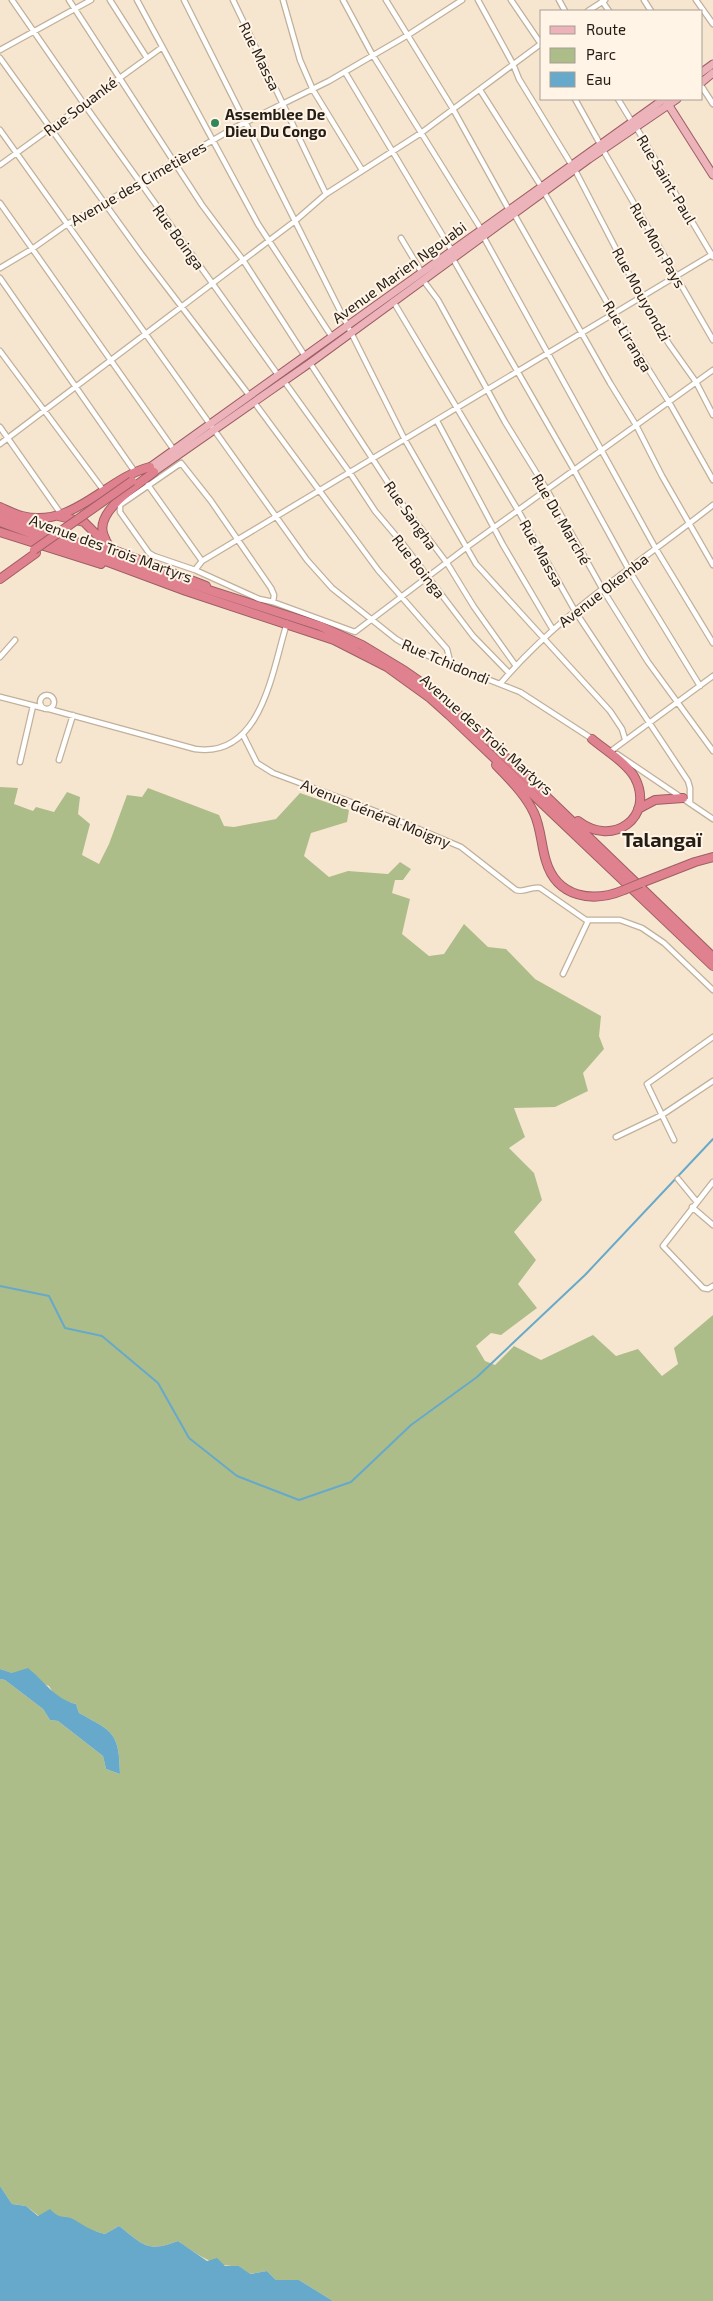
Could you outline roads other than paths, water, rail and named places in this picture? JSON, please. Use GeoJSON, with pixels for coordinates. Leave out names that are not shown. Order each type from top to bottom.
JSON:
{"type":"FeatureCollection","features":[{"type":"Feature","properties":{"kind":"highway"},"geometry":{"type":"LineString","coordinates":[[0,507],[22,516],[58,514],[80,506],[135,472],[152,469]]}},
{"type":"Feature","properties":{"kind":"highway"},"geometry":{"type":"LineString","coordinates":[[0,579],[152,469]]}},
{"type":"Feature","properties":{"kind":"highway"},"geometry":{"type":"LineString","coordinates":[[109,548],[102,531],[107,513],[152,469]]}},
{"type":"Feature","properties":{"kind":"highway","name":"Avenue des Trois Martyrs"},"geometry":{"type":"LineString","coordinates":[[0,514],[214,591],[320,626],[362,645],[406,670],[459,714],[554,802],[713,957]]}},
{"type":"Feature","properties":{"kind":"highway"},"geometry":{"type":"LineString","coordinates":[[58,514],[84,522],[101,542],[109,548],[192,578],[214,591]]}},
{"type":"Feature","properties":{"kind":"highway","name":"Avenue des Trois Martyrs"},"geometry":{"type":"LineString","coordinates":[[0,522],[186,591],[334,640],[387,667],[430,698],[514,775],[713,966]]}},
{"type":"Feature","properties":{"kind":"highway"},"geometry":{"type":"LineString","coordinates":[[0,532],[119,570],[140,574]]}},
{"type":"Feature","properties":{"kind":"highway"},"geometry":{"type":"LineString","coordinates":[[0,574],[35,552]]}},
{"type":"Feature","properties":{"kind":"highway"},"geometry":{"type":"LineString","coordinates":[[554,802],[585,827],[601,833],[622,828],[638,809],[640,790],[634,776],[592,739]]}},
{"type":"Feature","properties":{"kind":"highway"},"geometry":{"type":"LineString","coordinates":[[477,742],[529,803],[537,821],[545,860],[557,882],[571,892],[586,897],[602,897],[713,857]]}},
{"type":"Feature","properties":{"kind":"highway"},"geometry":{"type":"LineString","coordinates":[[638,809],[655,800],[683,798]]}},
{"type":"Feature","properties":{"kind":"main road"},"geometry":{"type":"LineString","coordinates":[[703,81],[713,73]]}},
{"type":"Feature","properties":{"kind":"main road","name":"Avenue Marien Ngouabi"},"geometry":{"type":"LineString","coordinates":[[152,469],[174,450],[212,426],[249,396],[281,378],[305,356],[332,337],[350,329],[666,101]]}},
{"type":"Feature","properties":{"kind":"main road"},"geometry":{"type":"LineString","coordinates":[[666,101],[713,174]]}},
{"type":"Feature","properties":{"kind":"main road"},"geometry":{"type":"LineString","coordinates":[[152,469],[212,426],[254,402],[281,378],[310,363],[350,329],[393,301],[422,276]]}},
{"type":"Feature","properties":{"kind":"street","name":"Rue Boinga"},"geometry":{"type":"LineString","coordinates":[[12,0],[84,104],[350,473],[375,511],[403,544],[473,636],[509,673]]}},
{"type":"Feature","properties":{"kind":"street"},"geometry":{"type":"LineString","coordinates":[[70,0],[118,78],[202,205],[243,260],[305,356]]}},
{"type":"Feature","properties":{"kind":"street"},"geometry":{"type":"LineString","coordinates":[[0,50],[32,30],[91,0]]}},
{"type":"Feature","properties":{"kind":"street"},"geometry":{"type":"LineString","coordinates":[[110,0],[147,58]]}},
{"type":"Feature","properties":{"kind":"street"},"geometry":{"type":"LineString","coordinates":[[137,0],[161,48],[258,224],[332,337]]}},
{"type":"Feature","properties":{"kind":"street"},"geometry":{"type":"LineString","coordinates":[[184,0],[220,74],[247,122],[405,440],[476,564],[490,582],[610,711],[622,729],[624,739]]}},
{"type":"Feature","properties":{"kind":"street","name":"Rue Massa"},"geometry":{"type":"LineString","coordinates":[[233,0],[326,194]]}},
{"type":"Feature","properties":{"kind":"street"},"geometry":{"type":"LineString","coordinates":[[283,0],[300,60],[313,90],[362,170]]}},
{"type":"Feature","properties":{"kind":"street"},"geometry":{"type":"LineString","coordinates":[[344,0],[372,54],[516,292],[548,355],[656,549],[713,644]]}},
{"type":"Feature","properties":{"kind":"street"},"geometry":{"type":"LineString","coordinates":[[386,0],[453,109],[636,425],[713,565]]}},
{"type":"Feature","properties":{"kind":"street","name":"Avenue des Cimetières"},"geometry":{"type":"LineString","coordinates":[[0,268],[32,249],[66,224],[247,122],[345,72],[372,54],[408,35],[462,0]]}},
{"type":"Feature","properties":{"kind":"street","name":"Rue Mouyondzi"},"geometry":{"type":"LineString","coordinates":[[478,0],[513,64],[519,79],[573,167],[641,297],[669,344],[696,382],[713,415]]}},
{"type":"Feature","properties":{"kind":"street"},"geometry":{"type":"LineString","coordinates":[[511,0],[540,43]]}},
{"type":"Feature","properties":{"kind":"street"},"geometry":{"type":"LineString","coordinates":[[696,0],[713,24]]}},
{"type":"Feature","properties":{"kind":"street"},"geometry":{"type":"LineString","coordinates":[[590,10],[603,1]]}},
{"type":"Feature","properties":{"kind":"street"},"geometry":{"type":"LineString","coordinates":[[0,444],[268,239],[295,221],[326,194],[421,133],[540,45]]}},
{"type":"Feature","properties":{"kind":"street","name":"Rue Souanké"},"geometry":{"type":"LineString","coordinates":[[0,165],[161,48]]}},
{"type":"Feature","properties":{"kind":"street"},"geometry":{"type":"LineString","coordinates":[[0,58],[49,129],[106,203],[180,307],[249,396]]}},
{"type":"Feature","properties":{"kind":"street"},"geometry":{"type":"LineString","coordinates":[[345,72],[452,255],[629,570],[700,686]]}},
{"type":"Feature","properties":{"kind":"street"},"geometry":{"type":"LineString","coordinates":[[703,89],[713,104]]}},
{"type":"Feature","properties":{"kind":"street","name":"Rue Liranga"},"geometry":{"type":"LineString","coordinates":[[480,90],[543,189],[613,313],[669,402],[713,480]]}},
{"type":"Feature","properties":{"kind":"street","name":"Rue Mon Pays"},"geometry":{"type":"LineString","coordinates":[[576,100],[713,340]]}},
{"type":"Feature","properties":{"kind":"street","name":"Rue Saint-Paul"},"geometry":{"type":"LineString","coordinates":[[619,100],[713,255]]}},
{"type":"Feature","properties":{"kind":"street","name":"Rue Tchidondi"},"geometry":{"type":"LineString","coordinates":[[0,130],[307,560],[332,588],[369,620],[416,651],[500,684],[532,699],[712,818]]}},
{"type":"Feature","properties":{"kind":"street"},"geometry":{"type":"LineString","coordinates":[[0,203],[174,450]]}},
{"type":"Feature","properties":{"kind":"street","name":"Rue Du Marché"},"geometry":{"type":"LineString","coordinates":[[401,238],[603,590],[676,702],[713,751]]}},
{"type":"Feature","properties":{"kind":"street"},"geometry":{"type":"LineString","coordinates":[[195,570],[202,560],[373,460],[548,355],[613,313],[713,255]]}},
{"type":"Feature","properties":{"kind":"street"},"geometry":{"type":"LineString","coordinates":[[0,278],[135,472]]}},
{"type":"Feature","properties":{"kind":"street","name":"Rue Massa"},"geometry":{"type":"LineString","coordinates":[[393,301],[456,410],[519,512],[575,611],[650,722],[689,785],[690,802]]}},
{"type":"Feature","properties":{"kind":"street"},"geometry":{"type":"LineString","coordinates":[[0,351],[104,491]]}},
{"type":"Feature","properties":{"kind":"street","name":"Rue Sangha"},"geometry":{"type":"LineString","coordinates":[[310,363],[373,460],[516,666]]}},
{"type":"Feature","properties":{"kind":"street"},"geometry":{"type":"LineString","coordinates":[[273,602],[274,596],[271,588],[212,501],[181,462],[120,505],[120,512],[152,555],[195,570],[259,599],[273,602],[351,632],[357,631],[467,547],[519,512],[602,449],[713,370]]}},
{"type":"Feature","properties":{"kind":"street"},"geometry":{"type":"LineString","coordinates":[[254,402],[400,597],[447,649],[451,665]]}},
{"type":"Feature","properties":{"kind":"street"},"geometry":{"type":"LineString","coordinates":[[437,421],[535,603],[553,630]]}},
{"type":"Feature","properties":{"kind":"street"},"geometry":{"type":"LineString","coordinates":[[0,427],[58,514]]}},
{"type":"Feature","properties":{"kind":"street"},"geometry":{"type":"LineString","coordinates":[[148,485],[202,560]]}},
{"type":"Feature","properties":{"kind":"street","name":"Avenue Okemba"},"geometry":{"type":"LineString","coordinates":[[500,684],[542,638],[713,505]]}},
{"type":"Feature","properties":{"kind":"street"},"geometry":{"type":"LineString","coordinates":[[0,697],[205,750],[230,744],[243,734],[254,721],[264,698],[287,624]]}},
{"type":"Feature","properties":{"kind":"street"},"geometry":{"type":"LineString","coordinates":[[0,657],[15,640]]}},
{"type":"Feature","properties":{"kind":"street"},"geometry":{"type":"LineString","coordinates":[[611,751],[624,739],[713,676]]}},
{"type":"Feature","properties":{"kind":"street"},"geometry":{"type":"LineString","coordinates":[[43,708],[41,700],[45,696],[51,696],[54,704],[67,713]]}},
{"type":"Feature","properties":{"kind":"street"},"geometry":{"type":"LineString","coordinates":[[49,709],[54,704]]}},
{"type":"Feature","properties":{"kind":"street"},"geometry":{"type":"LineString","coordinates":[[20,762],[33,706]]}},
{"type":"Feature","properties":{"kind":"street"},"geometry":{"type":"LineString","coordinates":[[59,760],[73,715]]}},
{"type":"Feature","properties":{"kind":"street","name":"Avenue Général Moigny"},"geometry":{"type":"LineString","coordinates":[[243,734],[257,763],[264,768],[461,847],[516,890],[523,892],[534,887],[540,888],[588,921]]}},
{"type":"Feature","properties":{"kind":"street"},"geometry":{"type":"LineString","coordinates":[[563,974],[588,921],[620,920],[642,928],[664,943],[713,990]]}},
{"type":"Feature","properties":{"kind":"street"},"geometry":{"type":"LineString","coordinates":[[674,1140],[647,1084],[712,1039]]}},
{"type":"Feature","properties":{"kind":"street"},"geometry":{"type":"LineString","coordinates":[[616,1137],[662,1115],[713,1081]]}},
{"type":"Feature","properties":{"kind":"street"},"geometry":{"type":"LineString","coordinates":[[678,1179],[697,1202]]}},
{"type":"Feature","properties":{"kind":"street"},"geometry":{"type":"LineString","coordinates":[[713,1182],[663,1246],[703,1288],[708,1289],[713,1286]]}},
{"type":"Feature","properties":{"kind":"street"},"geometry":{"type":"LineString","coordinates":[[692,1207],[713,1225]]}},
{"type":"Feature","properties":{"kind":"water"},"geometry":{"type":"Polygon","coordinates":[[[28,1668],[56,1694],[76,1704],[79,1713],[100,1725],[112,1735],[118,1750],[120,1774],[106,1769],[103,1756],[58,1721],[50,1720],[43,1709],[5,1680],[0,1679],[0,1669],[12,1673],[28,1668]]]}},
{"type":"Feature","properties":{"kind":"water"},"geometry":{"type":"Polygon","coordinates":[[[0,2186],[12,2204],[26,2206],[38,2216],[50,2209],[57,2215],[72,2218],[96,2232],[105,2234],[119,2226],[140,2242],[152,2247],[168,2245],[178,2241],[207,2261],[217,2258],[225,2266],[239,2266],[250,2274],[267,2271],[276,2280],[299,2280],[333,2301],[0,2301],[0,2186]]]}},
{"type":"Feature","properties":{"kind":"waterway"},"geometry":{"type":"LineString","coordinates":[[0,1286],[49,1296],[65,1328],[102,1336],[158,1383],[189,1438],[237,1476],[299,1500],[351,1482],[411,1425],[477,1377],[585,1275],[713,1139]]}},
{"type":"Feature","properties":{"kind":"place","name":"Assemblee De Dieu Du Congo"},"geometry":{"type":"Point","coordinates":[215,123]}},
{"type":"Feature","properties":{"kind":"district","name":"Talangaï"},"geometry":{"type":"Point","coordinates":[662,839]}}]}
